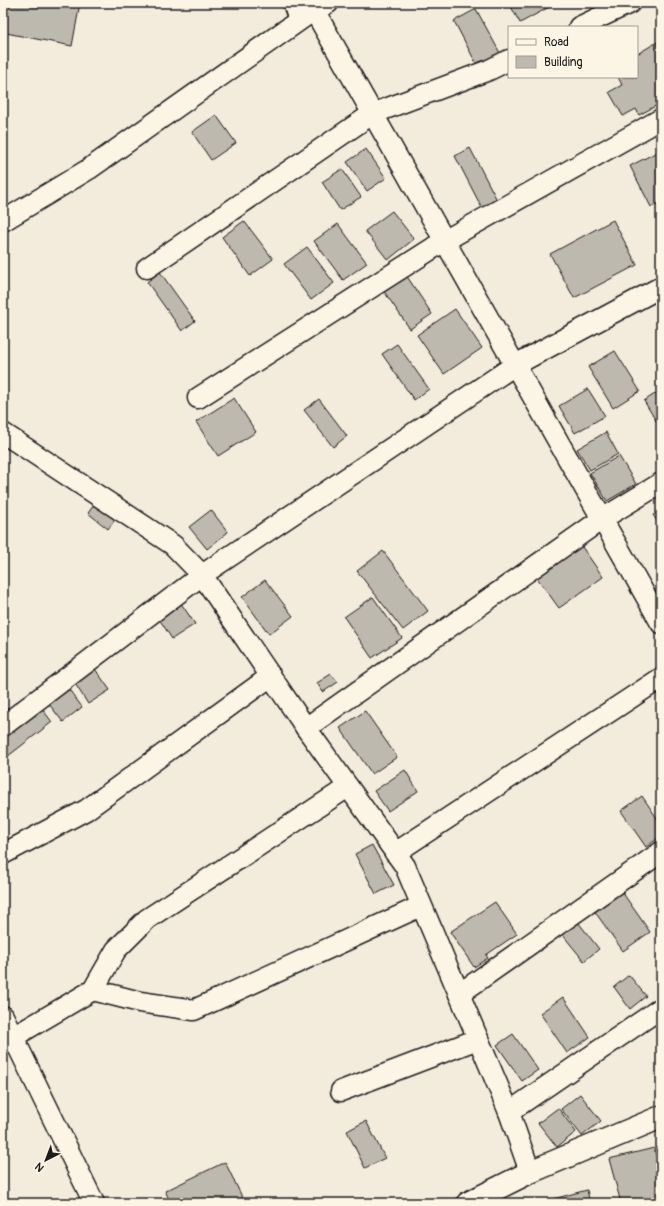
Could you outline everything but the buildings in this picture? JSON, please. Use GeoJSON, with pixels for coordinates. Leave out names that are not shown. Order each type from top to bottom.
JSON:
{"type":"FeatureCollection","features":[{"type":"Feature","properties":{"kind":"street"},"geometry":{"type":"LineString","coordinates":[[581,26],[630,3]]}},
{"type":"Feature","properties":{"kind":"street"},"geometry":{"type":"LineString","coordinates":[[3,221],[89,169],[308,9],[372,114],[661,623]]}},
{"type":"Feature","properties":{"kind":"street"},"geometry":{"type":"LineString","coordinates":[[147,268],[372,114],[489,70],[508,60]]}},
{"type":"Feature","properties":{"kind":"street"},"geometry":{"type":"LineString","coordinates":[[198,398],[444,241],[661,119]]}},
{"type":"Feature","properties":{"kind":"street"},"geometry":{"type":"LineString","coordinates":[[3,726],[202,575],[515,365],[661,287]]}},
{"type":"Feature","properties":{"kind":"street"},"geometry":{"type":"LineString","coordinates":[[3,433],[173,545],[202,575],[306,728],[405,866],[509,1112],[530,1172]]}},
{"type":"Feature","properties":{"kind":"street"},"geometry":{"type":"LineString","coordinates":[[306,728],[602,519],[661,483]]}},
{"type":"Feature","properties":{"kind":"street"},"geometry":{"type":"LineString","coordinates":[[3,854],[86,810],[271,676]]}},
{"type":"Feature","properties":{"kind":"street"},"geometry":{"type":"LineString","coordinates":[[395,853],[661,678]]}},
{"type":"Feature","properties":{"kind":"street"},"geometry":{"type":"LineString","coordinates":[[8,1040],[93,990],[116,950],[146,919],[348,787]]}},
{"type":"Feature","properties":{"kind":"street"},"geometry":{"type":"LineString","coordinates":[[459,994],[661,852]]}},
{"type":"Feature","properties":{"kind":"street"},"geometry":{"type":"LineString","coordinates":[[93,990],[140,1002],[194,1010],[421,906]]}},
{"type":"Feature","properties":{"kind":"street"},"geometry":{"type":"LineString","coordinates":[[509,1112],[661,1008]]}},
{"type":"Feature","properties":{"kind":"street"},"geometry":{"type":"LineString","coordinates":[[3,1016],[8,1040],[94,1203]]}},
{"type":"Feature","properties":{"kind":"street"},"geometry":{"type":"LineString","coordinates":[[341,1092],[478,1039]]}},
{"type":"Feature","properties":{"kind":"street"},"geometry":{"type":"LineString","coordinates":[[468,1203],[530,1172],[661,1117]]}}]}
